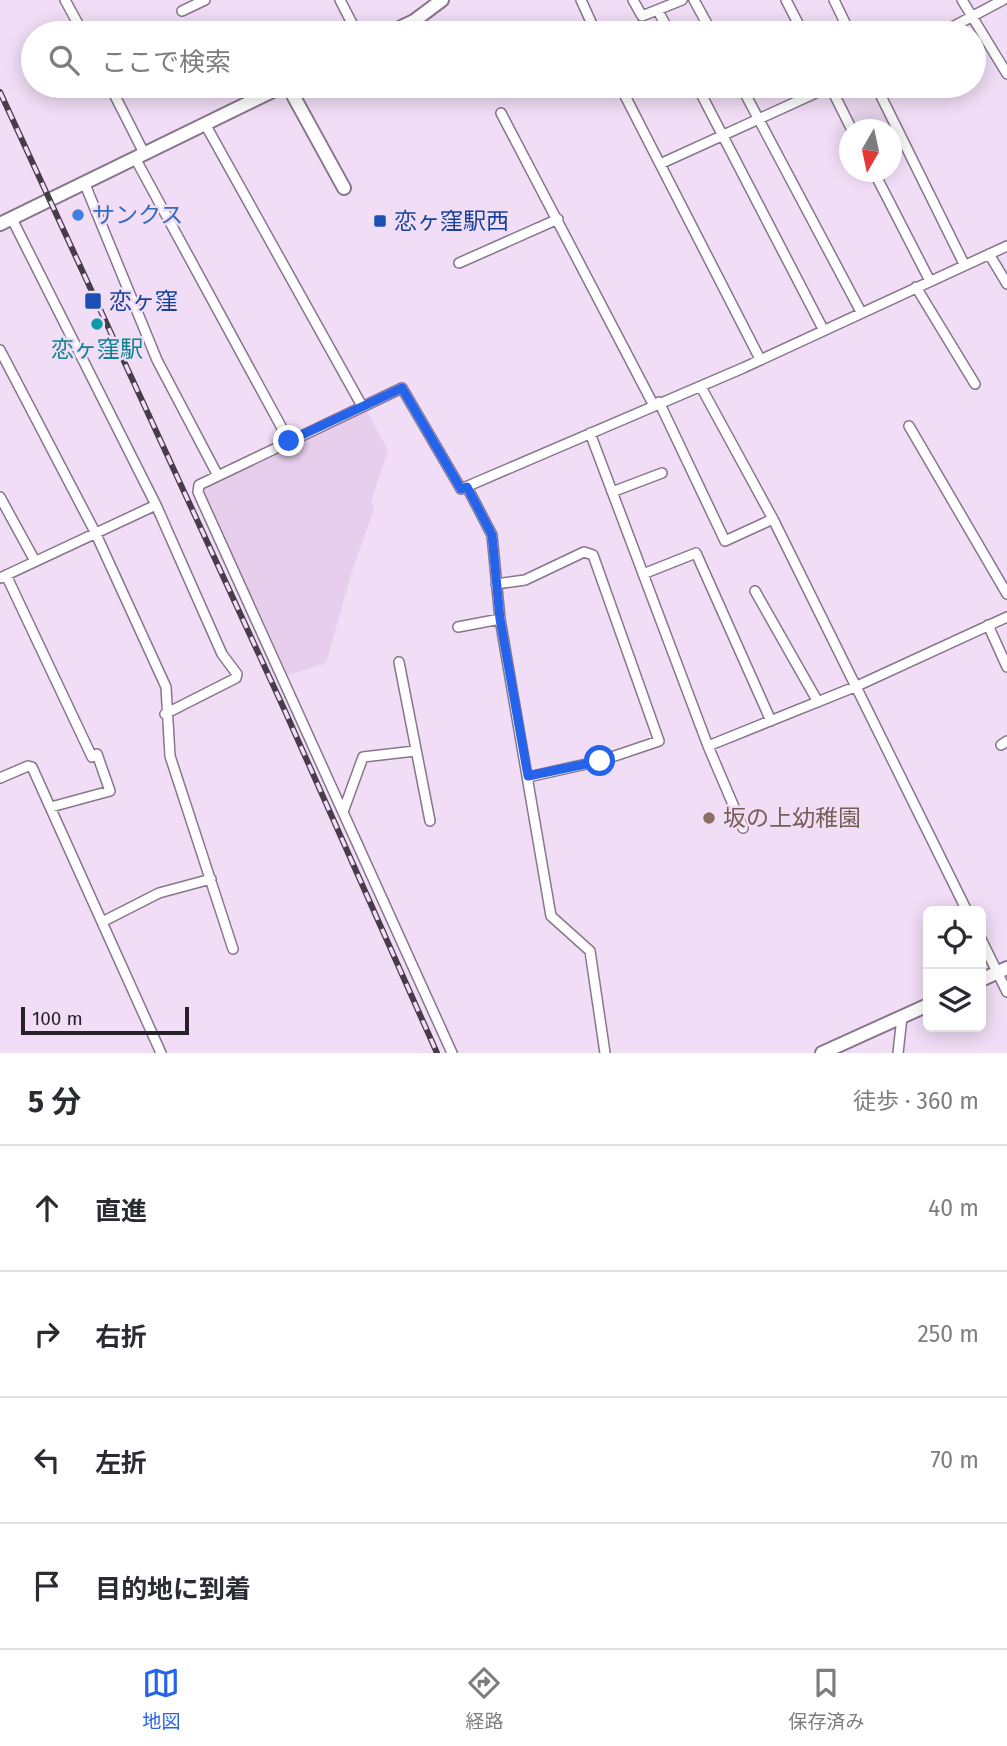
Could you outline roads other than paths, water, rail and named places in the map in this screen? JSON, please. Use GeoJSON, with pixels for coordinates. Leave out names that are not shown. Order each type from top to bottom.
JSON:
{"type":"FeatureCollection","features":[{"type":"Feature","properties":{"kind":"main road"},"geometry":{"type":"LineString","coordinates":[[414,21],[442,0]]}},
{"type":"Feature","properties":{"kind":"main road"},"geometry":{"type":"LineString","coordinates":[[6,222],[260,98]]}},
{"type":"Feature","properties":{"kind":"main road"},"geometry":{"type":"LineString","coordinates":[[293,98],[344,188]]}},
{"type":"Feature","properties":{"kind":"main road"},"geometry":{"type":"LineString","coordinates":[[986,978],[1002,970]]}},
{"type":"Feature","properties":{"kind":"main road"},"geometry":{"type":"LineString","coordinates":[[822,1053],[923,1007]]}},
{"type":"Feature","properties":{"kind":"street"},"geometry":{"type":"LineString","coordinates":[[67,0],[77,21]]}},
{"type":"Feature","properties":{"kind":"street"},"geometry":{"type":"LineString","coordinates":[[182,11],[205,0]]}},
{"type":"Feature","properties":{"kind":"street"},"geometry":{"type":"LineString","coordinates":[[340,0],[351,21]]}},
{"type":"Feature","properties":{"kind":"street"},"geometry":{"type":"LineString","coordinates":[[581,0],[591,21]]}},
{"type":"Feature","properties":{"kind":"street"},"geometry":{"type":"LineString","coordinates":[[634,0],[642,16],[682,0]]}},
{"type":"Feature","properties":{"kind":"street"},"geometry":{"type":"LineString","coordinates":[[694,0],[705,21]]}},
{"type":"Feature","properties":{"kind":"street"},"geometry":{"type":"LineString","coordinates":[[786,0],[797,21]]}},
{"type":"Feature","properties":{"kind":"street"},"geometry":{"type":"LineString","coordinates":[[834,0],[844,21]]}},
{"type":"Feature","properties":{"kind":"street"},"geometry":{"type":"LineString","coordinates":[[962,0],[975,21]]}},
{"type":"Feature","properties":{"kind":"street"},"geometry":{"type":"LineString","coordinates":[[967,21],[1003,0]]}},
{"type":"Feature","properties":{"kind":"street"},"geometry":{"type":"LineString","coordinates":[[658,11],[663,21]]}},
{"type":"Feature","properties":{"kind":"street"},"geometry":{"type":"LineString","coordinates":[[986,39],[1007,74]]}},
{"type":"Feature","properties":{"kind":"street"},"geometry":{"type":"LineString","coordinates":[[115,98],[140,156],[289,441]]}},
{"type":"Feature","properties":{"kind":"street"},"geometry":{"type":"LineString","coordinates":[[626,98],[760,359]]}},
{"type":"Feature","properties":{"kind":"street"},"geometry":{"type":"LineString","coordinates":[[703,98],[823,329]]}},
{"type":"Feature","properties":{"kind":"street"},"geometry":{"type":"LineString","coordinates":[[748,98],[861,312]]}},
{"type":"Feature","properties":{"kind":"street"},"geometry":{"type":"LineString","coordinates":[[660,164],[803,98]]}},
{"type":"Feature","properties":{"kind":"street"},"geometry":{"type":"LineString","coordinates":[[836,98],[846,119]]}},
{"type":"Feature","properties":{"kind":"street"},"geometry":{"type":"LineString","coordinates":[[882,98],[964,264]]}},
{"type":"Feature","properties":{"kind":"street"},"geometry":{"type":"LineString","coordinates":[[501,113],[656,403],[725,541],[772,519]]}},
{"type":"Feature","properties":{"kind":"street"},"geometry":{"type":"LineString","coordinates":[[205,124],[362,406]]}},
{"type":"Feature","properties":{"kind":"street"},"geometry":{"type":"LineString","coordinates":[[879,182],[930,281]]}},
{"type":"Feature","properties":{"kind":"street"},"geometry":{"type":"LineString","coordinates":[[84,183],[157,360],[217,474]]}},
{"type":"Feature","properties":{"kind":"street"},"geometry":{"type":"LineString","coordinates":[[459,263],[558,219]]}},
{"type":"Feature","properties":{"kind":"street"},"geometry":{"type":"LineString","coordinates":[[6,222],[156,505],[222,654],[237,674],[236,678],[165,714]]}},
{"type":"Feature","properties":{"kind":"street"},"geometry":{"type":"LineString","coordinates":[[452,1053],[198,492],[199,485],[217,474],[402,388],[461,489],[656,403],[701,387],[1007,246]]}},
{"type":"Feature","properties":{"kind":"street"},"geometry":{"type":"LineString","coordinates":[[989,254],[1007,284]]}},
{"type":"Feature","properties":{"kind":"street"},"geometry":{"type":"LineString","coordinates":[[916,287],[975,384]]}},
{"type":"Feature","properties":{"kind":"street"},"geometry":{"type":"LineString","coordinates":[[0,350],[95,532],[166,687],[165,714],[170,756],[233,949]]}},
{"type":"Feature","properties":{"kind":"street"},"geometry":{"type":"LineString","coordinates":[[701,387],[858,686],[965,906]]}},
{"type":"Feature","properties":{"kind":"street"},"geometry":{"type":"LineString","coordinates":[[909,426],[1007,594]]}},
{"type":"Feature","properties":{"kind":"street"},"geometry":{"type":"LineString","coordinates":[[590,433],[708,746],[743,828]]}},
{"type":"Feature","properties":{"kind":"street"},"geometry":{"type":"LineString","coordinates":[[612,492],[662,474]]}},
{"type":"Feature","properties":{"kind":"street"},"geometry":{"type":"LineString","coordinates":[[467,487],[492,535],[500,619],[551,916],[590,951],[605,1053]]}},
{"type":"Feature","properties":{"kind":"street"},"geometry":{"type":"LineString","coordinates":[[0,497],[34,561]]}},
{"type":"Feature","properties":{"kind":"street"},"geometry":{"type":"LineString","coordinates":[[51,807],[110,791],[97,754],[92,757],[3,577],[156,505]]}},
{"type":"Feature","properties":{"kind":"street"},"geometry":{"type":"LineString","coordinates":[[496,584],[525,580],[561,560],[584,552],[593,555],[659,741],[600,761],[528,776]]}},
{"type":"Feature","properties":{"kind":"street"},"geometry":{"type":"LineString","coordinates":[[643,573],[696,553],[771,721]]}},
{"type":"Feature","properties":{"kind":"street"},"geometry":{"type":"LineString","coordinates":[[755,591],[818,702]]}},
{"type":"Feature","properties":{"kind":"street"},"geometry":{"type":"LineString","coordinates":[[708,746],[858,686],[1007,617]]}},
{"type":"Feature","properties":{"kind":"street"},"geometry":{"type":"LineString","coordinates":[[458,627],[500,619]]}},
{"type":"Feature","properties":{"kind":"street"},"geometry":{"type":"LineString","coordinates":[[988,625],[1007,667]]}},
{"type":"Feature","properties":{"kind":"street"},"geometry":{"type":"LineString","coordinates":[[399,662],[430,821]]}},
{"type":"Feature","properties":{"kind":"street"},"geometry":{"type":"LineString","coordinates":[[343,812],[363,757],[415,751]]}},
{"type":"Feature","properties":{"kind":"street"},"geometry":{"type":"LineString","coordinates":[[0,778],[28,766],[32,767],[162,1053]]}},
{"type":"Feature","properties":{"kind":"street"},"geometry":{"type":"LineString","coordinates":[[104,921],[159,894],[211,879]]}},
{"type":"Feature","properties":{"kind":"street"},"geometry":{"type":"LineString","coordinates":[[986,946],[1002,970],[1007,992]]}},
{"type":"Feature","properties":{"kind":"street"},"geometry":{"type":"LineString","coordinates":[[898,1053],[902,1017]]}},
{"type":"Feature","properties":{"kind":"railway"},"geometry":{"type":"LineString","coordinates":[[0,92],[285,711],[437,1053]]}},
{"type":"Feature","properties":{"kind":"place","name":"サンクス"},"geometry":{"type":"Point","coordinates":[78,215]}},
{"type":"Feature","properties":{"kind":"place","name":"恋ヶ窪駅西"},"geometry":{"type":"Point","coordinates":[380,221]}},
{"type":"Feature","properties":{"kind":"place","name":"恋ヶ窪"},"geometry":{"type":"Point","coordinates":[93,301]}},
{"type":"Feature","properties":{"kind":"place","name":"恋ヶ窪駅"},"geometry":{"type":"Point","coordinates":[97,324]}},
{"type":"Feature","properties":{"kind":"place","name":"坂の上幼稚園"},"geometry":{"type":"Point","coordinates":[709,818]}}]}
